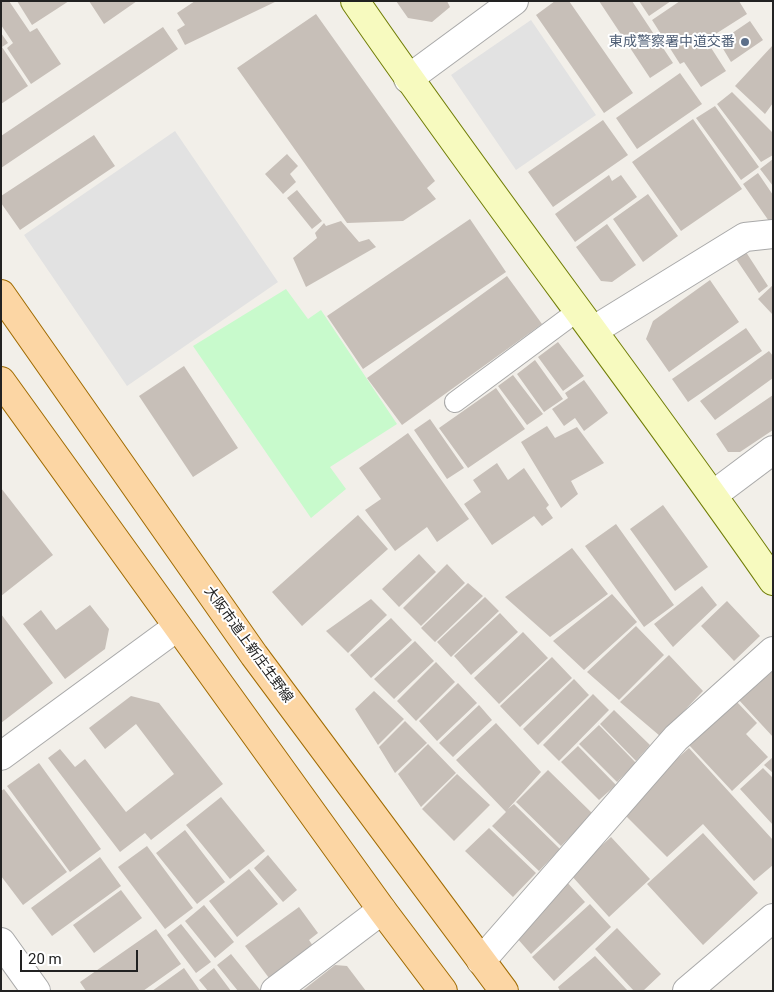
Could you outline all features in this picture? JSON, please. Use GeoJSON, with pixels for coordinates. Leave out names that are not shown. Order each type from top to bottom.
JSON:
{"type":"FeatureCollection","features":[{"type":"Feature","properties":{"kind":"main road","name":"大阪市道上新庄生野線"},"geometry":{"type":"LineString","coordinates":[[1,294],[254,655],[504,991]]}},
{"type":"Feature","properties":{"kind":"main road"},"geometry":{"type":"LineString","coordinates":[[1,381],[382,910],[443,991]]}},
{"type":"Feature","properties":{"kind":"street"},"geometry":{"type":"LineString","coordinates":[[355,1],[408,79],[587,320],[713,494],[773,581]]}},
{"type":"Feature","properties":{"kind":"street"},"geometry":{"type":"LineString","coordinates":[[408,79],[514,1]]}},
{"type":"Feature","properties":{"kind":"street"},"geometry":{"type":"LineString","coordinates":[[587,320],[745,237],[773,234]]}},
{"type":"Feature","properties":{"kind":"street"},"geometry":{"type":"LineString","coordinates":[[713,494],[773,450]]}},
{"type":"Feature","properties":{"kind":"street"},"geometry":{"type":"LineString","coordinates":[[1,756],[177,627]]}},
{"type":"Feature","properties":{"kind":"street"},"geometry":{"type":"LineString","coordinates":[[481,961],[676,738],[773,651]]}},
{"type":"Feature","properties":{"kind":"street"},"geometry":{"type":"LineString","coordinates":[[275,991],[382,910]]}},
{"type":"Feature","properties":{"kind":"street"},"geometry":{"type":"LineString","coordinates":[[687,991],[773,918]]}},
{"type":"Feature","properties":{"kind":"street"},"geometry":{"type":"LineString","coordinates":[[1,942],[36,991]]}},
{"type":"Feature","properties":{"kind":"lane"},"geometry":{"type":"LineString","coordinates":[[455,402],[587,320]]}},
{"type":"Feature","properties":{"kind":"green space"},"geometry":{"type":"Polygon","coordinates":[[[286,289],[308,319],[321,310],[397,424],[330,467],[346,489],[311,518],[193,346],[286,289]]]}},
{"type":"Feature","properties":{"kind":"shaded area"},"geometry":{"type":"Polygon","coordinates":[[[531,20],[596,115],[516,170],[451,75],[531,20]]]}},
{"type":"Feature","properties":{"kind":"shaded area"},"geometry":{"type":"Polygon","coordinates":[[[175,131],[278,282],[127,386],[24,235],[175,131]]]}},
{"type":"Feature","properties":{"kind":"building"},"geometry":{"type":"Polygon","coordinates":[[[1,1],[9,1],[30,32],[37,28],[61,64],[31,84],[7,48],[13,43],[1,25],[1,1]]]}},
{"type":"Feature","properties":{"kind":"building"},"geometry":{"type":"Polygon","coordinates":[[[17,1],[69,1],[32,25],[17,1]]]}},
{"type":"Feature","properties":{"kind":"building"},"geometry":{"type":"Polygon","coordinates":[[[89,1],[137,1],[104,24],[89,1]]]}},
{"type":"Feature","properties":{"kind":"building"},"geometry":{"type":"Polygon","coordinates":[[[195,1],[277,1],[185,45],[177,30],[185,25],[177,13],[195,1]]]}},
{"type":"Feature","properties":{"kind":"building"},"geometry":{"type":"Polygon","coordinates":[[[396,1],[447,1],[450,7],[432,22],[408,18],[396,1]]]}},
{"type":"Feature","properties":{"kind":"building"},"geometry":{"type":"Polygon","coordinates":[[[555,1],[569,1],[633,93],[604,113],[536,15],[555,1]]]}},
{"type":"Feature","properties":{"kind":"building"},"geometry":{"type":"Polygon","coordinates":[[[599,1],[632,1],[673,63],[650,78],[599,1]]]}},
{"type":"Feature","properties":{"kind":"building"},"geometry":{"type":"Polygon","coordinates":[[[639,1],[671,1],[649,16],[639,1]]]}},
{"type":"Feature","properties":{"kind":"building"},"geometry":{"type":"Polygon","coordinates":[[[680,1],[739,1],[747,14],[706,40],[726,71],[701,87],[684,62],[680,64],[652,20],[680,1]]]}},
{"type":"Feature","properties":{"kind":"building"},"geometry":{"type":"Polygon","coordinates":[[[316,14],[435,181],[427,188],[436,199],[403,221],[347,223],[237,68],[316,14]]]}},
{"type":"Feature","properties":{"kind":"building"},"geometry":{"type":"Polygon","coordinates":[[[750,21],[763,40],[731,62],[719,42],[750,21]]]}},
{"type":"Feature","properties":{"kind":"building"},"geometry":{"type":"Polygon","coordinates":[[[163,27],[178,49],[1,168],[1,136],[163,27]]]}},
{"type":"Feature","properties":{"kind":"building"},"geometry":{"type":"Polygon","coordinates":[[[1,33],[8,43],[2,47],[28,86],[1,104],[1,33]]]}},
{"type":"Feature","properties":{"kind":"building"},"geometry":{"type":"Polygon","coordinates":[[[773,45],[773,103],[765,114],[735,86],[773,45]]]}},
{"type":"Feature","properties":{"kind":"building"},"geometry":{"type":"Polygon","coordinates":[[[680,73],[702,104],[637,149],[616,118],[680,73]]]}},
{"type":"Feature","properties":{"kind":"building"},"geometry":{"type":"Polygon","coordinates":[[[732,92],[773,133],[773,155],[761,162],[717,104],[732,92]]]}},
{"type":"Feature","properties":{"kind":"building"},"geometry":{"type":"Polygon","coordinates":[[[715,106],[759,167],[741,180],[696,118],[715,106]]]}},
{"type":"Feature","properties":{"kind":"building"},"geometry":{"type":"Polygon","coordinates":[[[693,119],[742,189],[681,231],[632,162],[693,119]]]}},
{"type":"Feature","properties":{"kind":"building"},"geometry":{"type":"Polygon","coordinates":[[[603,120],[628,155],[553,207],[528,172],[603,120]]]}},
{"type":"Feature","properties":{"kind":"building"},"geometry":{"type":"Polygon","coordinates":[[[94,135],[115,166],[20,230],[1,203],[1,196],[94,135]]]}},
{"type":"Feature","properties":{"kind":"building"},"geometry":{"type":"Polygon","coordinates":[[[287,154],[298,166],[290,174],[296,182],[283,194],[265,174],[287,154]]]}},
{"type":"Feature","properties":{"kind":"building"},"geometry":{"type":"Polygon","coordinates":[[[773,159],[773,186],[760,169],[773,159]]]}},
{"type":"Feature","properties":{"kind":"building"},"geometry":{"type":"Polygon","coordinates":[[[758,173],[773,195],[773,223],[771,224],[743,184],[758,173]]]}},
{"type":"Feature","properties":{"kind":"building"},"geometry":{"type":"Polygon","coordinates":[[[609,175],[612,181],[621,175],[637,197],[575,242],[555,214],[609,175]]]}},
{"type":"Feature","properties":{"kind":"building"},"geometry":{"type":"Polygon","coordinates":[[[297,190],[322,221],[312,229],[287,198],[297,190]]]}},
{"type":"Feature","properties":{"kind":"building"},"geometry":{"type":"Polygon","coordinates":[[[648,194],[678,236],[643,262],[613,219],[648,194]]]}},
{"type":"Feature","properties":{"kind":"building"},"geometry":{"type":"Polygon","coordinates":[[[470,219],[506,272],[363,369],[327,316],[470,219]]]}},
{"type":"Feature","properties":{"kind":"building"},"geometry":{"type":"Polygon","coordinates":[[[341,221],[359,242],[369,239],[376,247],[306,287],[293,258],[317,238],[315,233],[324,223],[326,226],[341,221]]]}},
{"type":"Feature","properties":{"kind":"building"},"geometry":{"type":"Polygon","coordinates":[[[607,224],[636,265],[612,282],[601,281],[576,247],[607,224]]]}},
{"type":"Feature","properties":{"kind":"building"},"geometry":{"type":"Polygon","coordinates":[[[744,249],[768,286],[759,293],[734,256],[744,249]]]}},
{"type":"Feature","properties":{"kind":"building"},"geometry":{"type":"Polygon","coordinates":[[[507,276],[542,324],[402,425],[367,378],[507,276]]]}},
{"type":"Feature","properties":{"kind":"building"},"geometry":{"type":"Polygon","coordinates":[[[710,280],[739,322],[669,372],[646,339],[653,321],[710,280]]]}},
{"type":"Feature","properties":{"kind":"building"},"geometry":{"type":"Polygon","coordinates":[[[773,285],[773,315],[758,299],[773,285]]]}},
{"type":"Feature","properties":{"kind":"building"},"geometry":{"type":"Polygon","coordinates":[[[746,328],[762,351],[688,402],[672,379],[746,328]]]}},
{"type":"Feature","properties":{"kind":"building"},"geometry":{"type":"Polygon","coordinates":[[[558,342],[584,376],[563,391],[538,357],[558,342]]]}},
{"type":"Feature","properties":{"kind":"building"},"geometry":{"type":"Polygon","coordinates":[[[769,351],[773,356],[773,378],[715,420],[700,401],[769,351]]]}},
{"type":"Feature","properties":{"kind":"building"},"geometry":{"type":"Polygon","coordinates":[[[535,360],[563,399],[544,412],[517,374],[535,360]]]}},
{"type":"Feature","properties":{"kind":"building"},"geometry":{"type":"Polygon","coordinates":[[[184,366],[238,448],[193,477],[139,396],[184,366]]]}},
{"type":"Feature","properties":{"kind":"building"},"geometry":{"type":"Polygon","coordinates":[[[513,375],[543,414],[527,425],[498,386],[513,375]]]}},
{"type":"Feature","properties":{"kind":"building"},"geometry":{"type":"Polygon","coordinates":[[[584,380],[608,413],[584,431],[575,418],[564,426],[552,409],[568,398],[565,393],[584,380]]]}},
{"type":"Feature","properties":{"kind":"building"},"geometry":{"type":"Polygon","coordinates":[[[496,388],[525,429],[468,468],[439,428],[496,388]]]}},
{"type":"Feature","properties":{"kind":"building"},"geometry":{"type":"Polygon","coordinates":[[[773,395],[773,430],[740,452],[728,452],[716,434],[773,395]]]}},
{"type":"Feature","properties":{"kind":"building"},"geometry":{"type":"Polygon","coordinates":[[[430,419],[464,468],[447,479],[414,430],[430,419]]]}},
{"type":"Feature","properties":{"kind":"building"},"geometry":{"type":"Polygon","coordinates":[[[547,426],[555,438],[577,427],[604,463],[571,481],[578,494],[561,508],[521,442],[547,426]]]}},
{"type":"Feature","properties":{"kind":"building"},"geometry":{"type":"Polygon","coordinates":[[[408,433],[469,519],[437,542],[427,527],[395,551],[365,510],[381,499],[359,468],[408,433]]]}},
{"type":"Feature","properties":{"kind":"building"},"geometry":{"type":"Polygon","coordinates":[[[497,463],[508,480],[524,468],[549,505],[546,508],[553,518],[542,526],[534,516],[492,545],[464,504],[481,492],[473,480],[497,463]]]}},
{"type":"Feature","properties":{"kind":"building"},"geometry":{"type":"Polygon","coordinates":[[[1,488],[53,555],[1,596],[1,488]]]}},
{"type":"Feature","properties":{"kind":"building"},"geometry":{"type":"Polygon","coordinates":[[[663,505],[708,567],[675,591],[630,529],[663,505]]]}},
{"type":"Feature","properties":{"kind":"building"},"geometry":{"type":"Polygon","coordinates":[[[358,515],[388,549],[302,626],[272,592],[358,515]]]}},
{"type":"Feature","properties":{"kind":"building"},"geometry":{"type":"Polygon","coordinates":[[[616,524],[674,605],[644,627],[585,546],[616,524]]]}},
{"type":"Feature","properties":{"kind":"building"},"geometry":{"type":"Polygon","coordinates":[[[572,548],[608,594],[550,637],[505,597],[572,548]]]}},
{"type":"Feature","properties":{"kind":"building"},"geometry":{"type":"Polygon","coordinates":[[[419,554],[436,572],[399,607],[382,589],[419,554]]]}},
{"type":"Feature","properties":{"kind":"building"},"geometry":{"type":"Polygon","coordinates":[[[447,564],[465,583],[421,626],[403,608],[447,564]]]}},
{"type":"Feature","properties":{"kind":"building"},"geometry":{"type":"Polygon","coordinates":[[[468,583],[483,596],[435,642],[421,628],[468,583]]]}},
{"type":"Feature","properties":{"kind":"building"},"geometry":{"type":"Polygon","coordinates":[[[702,586],[717,605],[673,647],[654,624],[702,586]]]}},
{"type":"Feature","properties":{"kind":"building"},"geometry":{"type":"Polygon","coordinates":[[[612,594],[637,622],[584,670],[553,641],[612,594]]]}},
{"type":"Feature","properties":{"kind":"building"},"geometry":{"type":"Polygon","coordinates":[[[485,597],[499,611],[451,657],[437,642],[485,597]]]}},
{"type":"Feature","properties":{"kind":"building"},"geometry":{"type":"Polygon","coordinates":[[[371,599],[387,615],[348,653],[326,631],[371,599]]]}},
{"type":"Feature","properties":{"kind":"building"},"geometry":{"type":"Polygon","coordinates":[[[727,601],[760,636],[734,661],[701,626],[727,601]]]}},
{"type":"Feature","properties":{"kind":"building"},"geometry":{"type":"Polygon","coordinates":[[[90,605],[109,629],[105,649],[65,679],[23,624],[41,610],[56,630],[90,605]]]}},
{"type":"Feature","properties":{"kind":"building"},"geometry":{"type":"Polygon","coordinates":[[[500,613],[518,632],[471,675],[454,656],[500,613]]]}},
{"type":"Feature","properties":{"kind":"building"},"geometry":{"type":"Polygon","coordinates":[[[1,614],[53,683],[1,723],[1,614]]]}},
{"type":"Feature","properties":{"kind":"building"},"geometry":{"type":"Polygon","coordinates":[[[391,618],[412,640],[371,678],[350,655],[391,618]]]}},
{"type":"Feature","properties":{"kind":"building"},"geometry":{"type":"Polygon","coordinates":[[[636,626],[664,655],[619,700],[587,672],[636,626]]]}},
{"type":"Feature","properties":{"kind":"building"},"geometry":{"type":"Polygon","coordinates":[[[523,632],[548,658],[499,704],[474,678],[523,632]]]}},
{"type":"Feature","properties":{"kind":"building"},"geometry":{"type":"Polygon","coordinates":[[[415,641],[434,661],[394,699],[374,679],[415,641]]]}},
{"type":"Feature","properties":{"kind":"building"},"geometry":{"type":"Polygon","coordinates":[[[669,655],[703,691],[660,736],[620,702],[669,655]]]}},
{"type":"Feature","properties":{"kind":"building"},"geometry":{"type":"Polygon","coordinates":[[[552,657],[572,678],[520,727],[500,706],[552,657]]]}},
{"type":"Feature","properties":{"kind":"building"},"geometry":{"type":"Polygon","coordinates":[[[436,662],[455,682],[416,721],[397,701],[436,662]]]}},
{"type":"Feature","properties":{"kind":"building"},"geometry":{"type":"Polygon","coordinates":[[[773,667],[773,737],[738,699],[773,667]]]}},
{"type":"Feature","properties":{"kind":"building"},"geometry":{"type":"Polygon","coordinates":[[[574,679],[589,695],[538,745],[523,729],[574,679]]]}},
{"type":"Feature","properties":{"kind":"building"},"geometry":{"type":"Polygon","coordinates":[[[458,683],[477,703],[437,741],[419,721],[458,683]]]}},
{"type":"Feature","properties":{"kind":"building"},"geometry":{"type":"Polygon","coordinates":[[[374,691],[404,719],[378,745],[355,709],[374,691]]]}},
{"type":"Feature","properties":{"kind":"building"},"geometry":{"type":"Polygon","coordinates":[[[593,694],[609,710],[559,761],[543,745],[593,694]]]}},
{"type":"Feature","properties":{"kind":"building"},"geometry":{"type":"Polygon","coordinates":[[[131,696],[159,703],[223,784],[151,840],[145,833],[120,852],[48,758],[60,749],[75,767],[85,759],[126,812],[174,774],[136,724],[105,749],[89,728],[131,696]]]}},
{"type":"Feature","properties":{"kind":"building"},"geometry":{"type":"Polygon","coordinates":[[[736,701],[757,723],[746,734],[768,757],[732,791],[689,745],[736,701]]]}},
{"type":"Feature","properties":{"kind":"building"},"geometry":{"type":"Polygon","coordinates":[[[479,705],[492,720],[453,757],[439,743],[479,705]]]}},
{"type":"Feature","properties":{"kind":"building"},"geometry":{"type":"Polygon","coordinates":[[[614,710],[650,745],[636,761],[600,724],[614,710]]]}},
{"type":"Feature","properties":{"kind":"building"},"geometry":{"type":"Polygon","coordinates":[[[405,721],[427,743],[395,773],[379,747],[405,721]]]}},
{"type":"Feature","properties":{"kind":"building"},"geometry":{"type":"Polygon","coordinates":[[[496,723],[541,772],[508,809],[514,804],[560,849],[539,871],[492,826],[506,812],[456,760],[496,723]]]}},
{"type":"Feature","properties":{"kind":"building"},"geometry":{"type":"Polygon","coordinates":[[[599,725],[636,763],[617,782],[579,744],[599,725]]]}},
{"type":"Feature","properties":{"kind":"building"},"geometry":{"type":"Polygon","coordinates":[[[428,744],[456,773],[421,807],[398,774],[428,744]]]}},
{"type":"Feature","properties":{"kind":"building"},"geometry":{"type":"Polygon","coordinates":[[[578,746],[616,785],[599,800],[561,762],[578,746]]]}},
{"type":"Feature","properties":{"kind":"building"},"geometry":{"type":"Polygon","coordinates":[[[689,748],[773,840],[773,865],[754,881],[703,824],[667,857],[624,814],[659,775],[689,748]]]}},
{"type":"Feature","properties":{"kind":"building"},"geometry":{"type":"Polygon","coordinates":[[[773,757],[773,773],[764,765],[773,757]]]}},
{"type":"Feature","properties":{"kind":"building"},"geometry":{"type":"Polygon","coordinates":[[[39,763],[101,849],[70,872],[7,786],[39,763]]]}},
{"type":"Feature","properties":{"kind":"building"},"geometry":{"type":"Polygon","coordinates":[[[763,768],[773,778],[773,825],[740,789],[763,768]]]}},
{"type":"Feature","properties":{"kind":"building"},"geometry":{"type":"Polygon","coordinates":[[[548,770],[593,814],[561,846],[516,802],[548,770]]]}},
{"type":"Feature","properties":{"kind":"building"},"geometry":{"type":"Polygon","coordinates":[[[457,774],[490,805],[454,841],[422,809],[457,774]]]}},
{"type":"Feature","properties":{"kind":"building"},"geometry":{"type":"Polygon","coordinates":[[[4,789],[67,872],[23,905],[1,876],[1,791],[4,789]]]}},
{"type":"Feature","properties":{"kind":"building"},"geometry":{"type":"Polygon","coordinates":[[[221,797],[265,851],[230,879],[186,825],[221,797]]]}},
{"type":"Feature","properties":{"kind":"building"},"geometry":{"type":"Polygon","coordinates":[[[489,828],[536,873],[513,897],[465,851],[489,828]]]}},
{"type":"Feature","properties":{"kind":"building"},"geometry":{"type":"Polygon","coordinates":[[[185,830],[225,882],[197,904],[156,853],[185,830]]]}},
{"type":"Feature","properties":{"kind":"building"},"geometry":{"type":"Polygon","coordinates":[[[703,833],[758,893],[703,945],[647,884],[703,833]]]}},
{"type":"Feature","properties":{"kind":"building"},"geometry":{"type":"Polygon","coordinates":[[[611,837],[650,879],[609,917],[570,874],[611,837]]]}},
{"type":"Feature","properties":{"kind":"building"},"geometry":{"type":"Polygon","coordinates":[[[147,846],[193,908],[165,929],[118,867],[147,846]]]}},
{"type":"Feature","properties":{"kind":"building"},"geometry":{"type":"Polygon","coordinates":[[[268,855],[297,890],[283,902],[254,868],[268,855]]]}},
{"type":"Feature","properties":{"kind":"building"},"geometry":{"type":"Polygon","coordinates":[[[100,857],[121,886],[52,936],[31,908],[100,857]]]}},
{"type":"Feature","properties":{"kind":"building"},"geometry":{"type":"Polygon","coordinates":[[[249,869],[278,904],[237,937],[209,901],[249,869]]]}},
{"type":"Feature","properties":{"kind":"building"},"geometry":{"type":"Polygon","coordinates":[[[565,880],[585,902],[531,954],[516,937],[565,880]]]}},
{"type":"Feature","properties":{"kind":"building"},"geometry":{"type":"Polygon","coordinates":[[[121,890],[142,918],[94,953],[73,925],[121,890]]]}},
{"type":"Feature","properties":{"kind":"building"},"geometry":{"type":"Polygon","coordinates":[[[590,904],[611,927],[554,981],[532,957],[590,904]]]}},
{"type":"Feature","properties":{"kind":"building"},"geometry":{"type":"Polygon","coordinates":[[[204,905],[234,942],[215,958],[185,921],[204,905]]]}},
{"type":"Feature","properties":{"kind":"building"},"geometry":{"type":"Polygon","coordinates":[[[299,907],[318,933],[309,940],[313,946],[269,978],[245,946],[299,907]]]}},
{"type":"Feature","properties":{"kind":"building"},"geometry":{"type":"Polygon","coordinates":[[[181,924],[211,962],[196,973],[167,935],[181,924]]]}},
{"type":"Feature","properties":{"kind":"building"},"geometry":{"type":"Polygon","coordinates":[[[617,928],[661,974],[643,991],[634,991],[595,949],[617,928]]]}},
{"type":"Feature","properties":{"kind":"building"},"geometry":{"type":"Polygon","coordinates":[[[156,929],[181,964],[143,991],[86,991],[80,982],[156,929]]]}},
{"type":"Feature","properties":{"kind":"building"},"geometry":{"type":"Polygon","coordinates":[[[231,954],[261,991],[238,991],[217,965],[231,954]]]}},
{"type":"Feature","properties":{"kind":"building"},"geometry":{"type":"Polygon","coordinates":[[[595,956],[628,991],[560,991],[558,987],[595,956]]]}},
{"type":"Feature","properties":{"kind":"building"},"geometry":{"type":"Polygon","coordinates":[[[335,965],[347,966],[366,991],[302,991],[335,965]]]}},
{"type":"Feature","properties":{"kind":"building"},"geometry":{"type":"Polygon","coordinates":[[[184,968],[200,991],[152,991],[184,968]]]}},
{"type":"Feature","properties":{"kind":"building"},"geometry":{"type":"Polygon","coordinates":[[[214,968],[231,991],[208,991],[199,980],[214,968]]]}},
{"type":"Feature","properties":{"kind":"place","name":"東成警察署中道交番"},"geometry":{"type":"Point","coordinates":[745,42]}}]}
